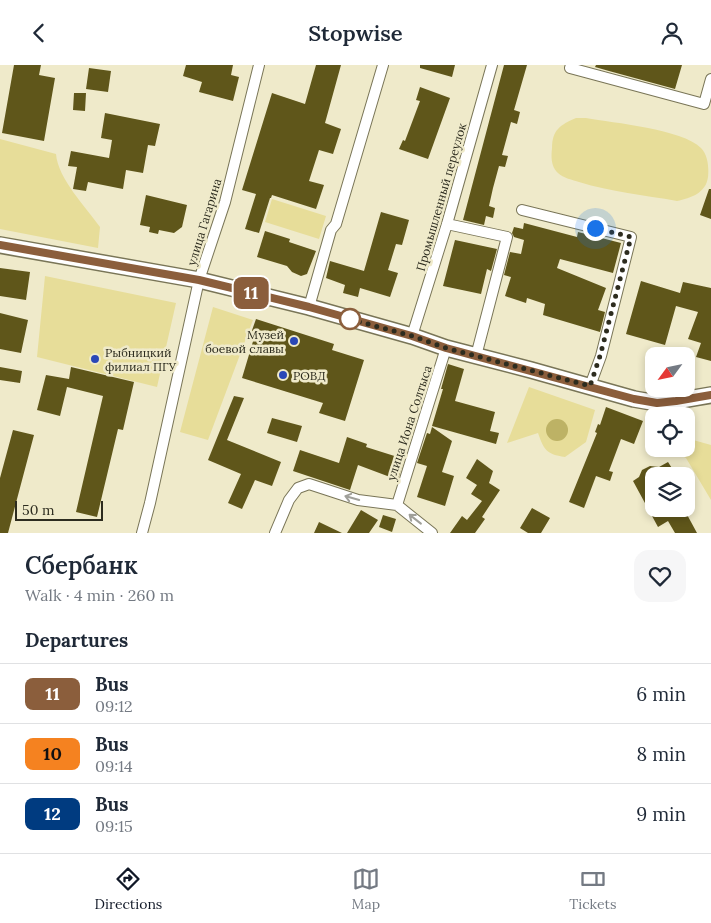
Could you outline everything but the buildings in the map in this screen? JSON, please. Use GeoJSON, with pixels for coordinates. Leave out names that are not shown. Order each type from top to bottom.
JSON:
{"type":"FeatureCollection","features":[{"type":"Feature","properties":{"kind":"main road"},"geometry":{"type":"LineString","coordinates":[[0,245],[199,280],[309,307],[412,336],[446,348],[590,386],[606,392],[657,403],[711,395]]}},
{"type":"Feature","properties":{"kind":"street","name":"улица Гагарина"},"geometry":{"type":"LineString","coordinates":[[142,533],[199,280],[224,205],[258,65]]}},
{"type":"Feature","properties":{"kind":"street"},"geometry":{"type":"LineString","coordinates":[[309,307],[331,230],[336,224],[383,65]]}},
{"type":"Feature","properties":{"kind":"street","name":"Промышленный переулок"},"geometry":{"type":"LineString","coordinates":[[412,336],[447,224],[492,65]]}},
{"type":"Feature","properties":{"kind":"street"},"geometry":{"type":"LineString","coordinates":[[571,65],[570,68],[704,104],[711,79]]}},
{"type":"Feature","properties":{"kind":"street"},"geometry":{"type":"LineString","coordinates":[[522,210],[631,237],[600,356],[590,386]]}},
{"type":"Feature","properties":{"kind":"street"},"geometry":{"type":"LineString","coordinates":[[447,224],[507,237],[476,356]]}},
{"type":"Feature","properties":{"kind":"street","name":"улица Иона Солтыса"},"geometry":{"type":"LineString","coordinates":[[397,505],[446,348]]}},
{"type":"Feature","properties":{"kind":"street"},"geometry":{"type":"LineString","coordinates":[[276,533],[289,500],[298,488],[309,484],[358,500],[397,505],[432,533]]}},
{"type":"Feature","properties":{"kind":"shaded area"},"geometry":{"type":"Polygon","coordinates":[[[576,118],[664,131],[692,141],[701,148],[707,158],[707,183],[697,194],[677,201],[603,188],[568,179],[560,175],[554,168],[552,162],[552,142],[555,132],[561,126],[576,118]]]}},
{"type":"Feature","properties":{"kind":"shaded area"},"geometry":{"type":"Polygon","coordinates":[[[0,139],[56,154],[67,183],[100,227],[98,248],[0,229],[0,139]]]}},
{"type":"Feature","properties":{"kind":"shaded area"},"geometry":{"type":"Polygon","coordinates":[[[272,199],[326,216],[319,239],[265,222],[272,199]]]}},
{"type":"Feature","properties":{"kind":"shaded area"},"geometry":{"type":"Polygon","coordinates":[[[45,276],[176,303],[157,387],[37,357],[45,276]]]}},
{"type":"Feature","properties":{"kind":"shaded area"},"geometry":{"type":"Polygon","coordinates":[[[213,307],[253,320],[208,440],[180,432],[213,307]]]}},
{"type":"Feature","properties":{"kind":"shaded area"},"geometry":{"type":"Polygon","coordinates":[[[529,387],[595,410],[586,442],[565,457],[550,453],[542,443],[538,433],[507,443],[529,387]]]}},
{"type":"Feature","properties":{"kind":"shaded area"},"geometry":{"type":"Polygon","coordinates":[[[557,419],[565,422],[568,430],[565,438],[557,441],[549,438],[546,430],[549,422],[557,419]]]}},
{"type":"Feature","properties":{"kind":"shaded area"},"geometry":{"type":"Polygon","coordinates":[[[695,441],[711,445],[711,500],[695,473],[695,467],[691,467],[684,457],[695,457],[695,441]]]}},
{"type":"Feature","properties":{"kind":"bus line","name":"11"},"geometry":{"type":"LineString","coordinates":[[0,245],[199,280],[309,307],[412,336],[446,348],[634,399],[657,403],[711,395]]}},
{"type":"Feature","properties":{"kind":"place","name":"Музей боевой славы"},"geometry":{"type":"Point","coordinates":[294,341]}},
{"type":"Feature","properties":{"kind":"place","name":"Рыбницкий филиал ПГУ"},"geometry":{"type":"Point","coordinates":[95,359]}},
{"type":"Feature","properties":{"kind":"place","name":"РОВД"},"geometry":{"type":"Point","coordinates":[283,375]}},
{"type":"Feature","properties":{"kind":"route"},"geometry":{"type":"LineString","coordinates":[[350,319],[346,318],[412,336],[446,348],[590,386],[600,356],[631,237],[595,228]]}}]}
